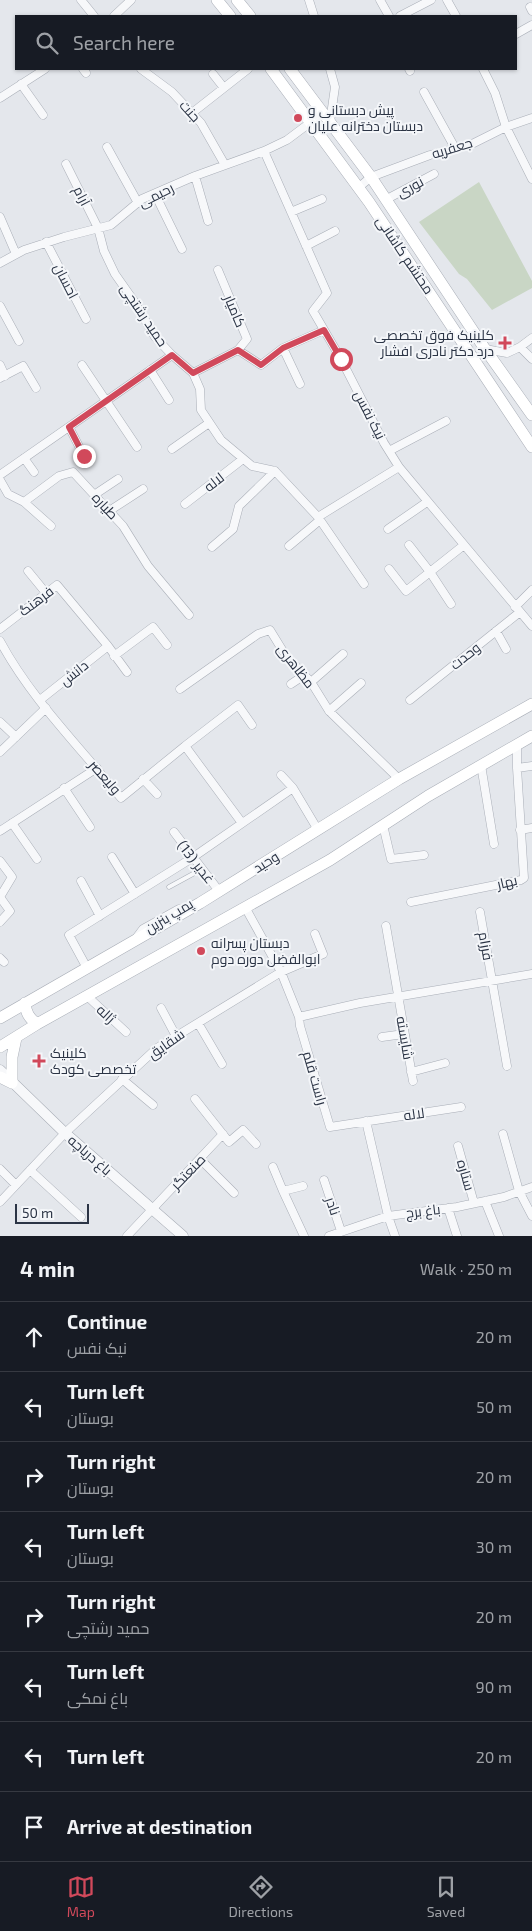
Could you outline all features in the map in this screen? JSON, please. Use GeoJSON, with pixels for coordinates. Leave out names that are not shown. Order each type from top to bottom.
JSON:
{"type":"FeatureCollection","features":[{"type":"Feature","properties":{"kind":"main road"},"geometry":{"type":"LineString","coordinates":[[217,0],[229,15]]}},
{"type":"Feature","properties":{"kind":"main road"},"geometry":{"type":"LineString","coordinates":[[237,0],[249,15]]}},
{"type":"Feature","properties":{"kind":"main road","name":"محتشم کاشانی"},"geometry":{"type":"LineString","coordinates":[[272,70],[358,188],[456,330],[532,447]]}},
{"type":"Feature","properties":{"kind":"main road","name":"محتشم کاشانی"},"geometry":{"type":"LineString","coordinates":[[291,70],[372,177],[485,348],[532,415]]}},
{"type":"Feature","properties":{"kind":"main road","name":"وحید"},"geometry":{"type":"LineString","coordinates":[[0,1018],[204,900],[399,779],[532,704]]}},
{"type":"Feature","properties":{"kind":"main road","name":"وحید"},"geometry":{"type":"LineString","coordinates":[[0,1047],[86,996],[330,860],[428,796],[532,736]]}},
{"type":"Feature","properties":{"kind":"main road"},"geometry":{"type":"LineString","coordinates":[[25,1003],[26,1011],[37,1024]]}},
{"type":"Feature","properties":{"kind":"main road"},"geometry":{"type":"LineString","coordinates":[[0,1077],[12,1083],[12,1057],[16,1038]]}},
{"type":"Feature","properties":{"kind":"street"},"geometry":{"type":"LineString","coordinates":[[81,0],[93,15]]}},
{"type":"Feature","properties":{"kind":"street"},"geometry":{"type":"LineString","coordinates":[[115,15],[131,0]]}},
{"type":"Feature","properties":{"kind":"street"},"geometry":{"type":"LineString","coordinates":[[309,0],[314,15]]}},
{"type":"Feature","properties":{"kind":"street"},"geometry":{"type":"LineString","coordinates":[[380,0],[388,15]]}},
{"type":"Feature","properties":{"kind":"street"},"geometry":{"type":"LineString","coordinates":[[402,15],[431,0]]}},
{"type":"Feature","properties":{"kind":"street"},"geometry":{"type":"LineString","coordinates":[[448,0],[456,15]]}},
{"type":"Feature","properties":{"kind":"street"},"geometry":{"type":"LineString","coordinates":[[517,33],[532,25]]}},
{"type":"Feature","properties":{"kind":"street"},"geometry":{"type":"LineString","coordinates":[[0,98],[43,70]]}},
{"type":"Feature","properties":{"kind":"street","name":"جنت"},"geometry":{"type":"LineString","coordinates":[[142,70],[172,92],[201,123],[225,165]]}},
{"type":"Feature","properties":{"kind":"street"},"geometry":{"type":"LineString","coordinates":[[192,114],[247,70]]}},
{"type":"Feature","properties":{"kind":"street"},"geometry":{"type":"LineString","coordinates":[[327,117],[335,88],[330,70]]}},
{"type":"Feature","properties":{"kind":"street"},"geometry":{"type":"LineString","coordinates":[[483,70],[495,93],[506,127],[532,178]]}},
{"type":"Feature","properties":{"kind":"street"},"geometry":{"type":"LineString","coordinates":[[213,74],[224,88]]}},
{"type":"Feature","properties":{"kind":"street"},"geometry":{"type":"LineString","coordinates":[[21,84],[43,114]]}},
{"type":"Feature","properties":{"kind":"street"},"geometry":{"type":"LineString","coordinates":[[424,92],[455,148]]}},
{"type":"Feature","properties":{"kind":"street","name":"رحیمی"},"geometry":{"type":"LineString","coordinates":[[0,263],[16,254],[46,242],[111,225],[138,203],[155,194],[195,176],[264,151],[287,140],[311,122],[327,117]]}},
{"type":"Feature","properties":{"kind":"street","name":"جعفریه"},"geometry":{"type":"LineString","coordinates":[[358,188],[372,177],[430,155],[472,144],[506,127],[532,118]]}},
{"type":"Feature","properties":{"kind":"street"},"geometry":{"type":"LineString","coordinates":[[108,146],[138,203]]}},
{"type":"Feature","properties":{"kind":"street","name":"نیک نفس"},"geometry":{"type":"LineString","coordinates":[[264,151],[327,293],[313,311],[341,359],[389,451],[399,467],[532,626]]}},
{"type":"Feature","properties":{"kind":"street","name":"آرام"},"geometry":{"type":"LineString","coordinates":[[66,164],[98,228]]}},
{"type":"Feature","properties":{"kind":"street","name":"نوری"},"geometry":{"type":"LineString","coordinates":[[387,199],[434,174]]}},
{"type":"Feature","properties":{"kind":"street"},"geometry":{"type":"LineString","coordinates":[[195,176],[208,221]]}},
{"type":"Feature","properties":{"kind":"street"},"geometry":{"type":"LineString","coordinates":[[155,194],[182,249]]}},
{"type":"Feature","properties":{"kind":"street"},"geometry":{"type":"LineString","coordinates":[[291,212],[322,199]]}},
{"type":"Feature","properties":{"kind":"street"},"geometry":{"type":"LineString","coordinates":[[0,217],[16,254]]}},
{"type":"Feature","properties":{"kind":"street","name":"حمید رشتچی"},"geometry":{"type":"LineString","coordinates":[[98,228],[104,251],[115,274],[156,337],[172,355],[193,373]]}},
{"type":"Feature","properties":{"kind":"street"},"geometry":{"type":"LineString","coordinates":[[306,246],[335,231]]}},
{"type":"Feature","properties":{"kind":"street","name":"احسان"},"geometry":{"type":"LineString","coordinates":[[46,242],[86,319]]}},
{"type":"Feature","properties":{"kind":"street","name":"کامیار"},"geometry":{"type":"LineString","coordinates":[[218,270],[247,339],[238,350]]}},
{"type":"Feature","properties":{"kind":"street"},"geometry":{"type":"LineString","coordinates":[[0,306],[20,341]]}},
{"type":"Feature","properties":{"kind":"street"},"geometry":{"type":"LineString","coordinates":[[324,330],[283,348],[261,365],[238,350],[193,373],[200,389],[201,410],[221,440],[252,466],[275,471],[319,519],[364,584]]}},
{"type":"Feature","properties":{"kind":"street"},"geometry":{"type":"LineString","coordinates":[[499,366],[507,353],[520,347],[532,338]]}},
{"type":"Feature","properties":{"kind":"street"},"geometry":{"type":"LineString","coordinates":[[520,347],[532,359]]}},
{"type":"Feature","properties":{"kind":"street"},"geometry":{"type":"LineString","coordinates":[[283,348],[300,384]]}},
{"type":"Feature","properties":{"kind":"street"},"geometry":{"type":"LineString","coordinates":[[485,348],[507,353]]}},
{"type":"Feature","properties":{"kind":"street"},"geometry":{"type":"LineString","coordinates":[[0,475],[172,355]]}},
{"type":"Feature","properties":{"kind":"street"},"geometry":{"type":"LineString","coordinates":[[82,365],[107,400],[136,447]]}},
{"type":"Feature","properties":{"kind":"street"},"geometry":{"type":"LineString","coordinates":[[0,366],[2,377],[24,366],[36,388]]}},
{"type":"Feature","properties":{"kind":"street"},"geometry":{"type":"LineString","coordinates":[[150,370],[169,400]]}},
{"type":"Feature","properties":{"kind":"street"},"geometry":{"type":"LineString","coordinates":[[389,451],[446,420]]}},
{"type":"Feature","properties":{"kind":"street"},"geometry":{"type":"LineString","coordinates":[[172,449],[209,423]]}},
{"type":"Feature","properties":{"kind":"street"},"geometry":{"type":"LineString","coordinates":[[69,427],[84,456]]}},
{"type":"Feature","properties":{"kind":"street"},"geometry":{"type":"LineString","coordinates":[[24,458],[34,472]]}},
{"type":"Feature","properties":{"kind":"street","name":"لاله"},"geometry":{"type":"LineString","coordinates":[[185,504],[243,459]]}},
{"type":"Feature","properties":{"kind":"street"},"geometry":{"type":"LineString","coordinates":[[289,546],[319,519],[399,467]]}},
{"type":"Feature","properties":{"kind":"street"},"geometry":{"type":"LineString","coordinates":[[212,547],[233,529],[239,506],[275,471]]}},
{"type":"Feature","properties":{"kind":"street","name":"طیاره"},"geometry":{"type":"LineString","coordinates":[[24,502],[59,476],[73,472],[123,526],[148,566],[189,615]]}},
{"type":"Feature","properties":{"kind":"street"},"geometry":{"type":"LineString","coordinates":[[94,495],[118,479]]}},
{"type":"Feature","properties":{"kind":"street"},"geometry":{"type":"LineString","coordinates":[[0,480],[8,494],[24,502],[51,526]]}},
{"type":"Feature","properties":{"kind":"street"},"geometry":{"type":"LineString","coordinates":[[109,511],[143,489]]}},
{"type":"Feature","properties":{"kind":"street"},"geometry":{"type":"LineString","coordinates":[[388,529],[428,502]]}},
{"type":"Feature","properties":{"kind":"street"},"geometry":{"type":"LineString","coordinates":[[410,545],[451,604]]}},
{"type":"Feature","properties":{"kind":"street"},"geometry":{"type":"LineString","coordinates":[[389,569],[406,591],[464,545]]}},
{"type":"Feature","properties":{"kind":"street"},"geometry":{"type":"LineString","coordinates":[[28,571],[46,593]]}},
{"type":"Feature","properties":{"kind":"street","name":"فرهنگ"},"geometry":{"type":"LineString","coordinates":[[0,629],[57,585],[108,646]]}},
{"type":"Feature","properties":{"kind":"street","name":"وحدت"},"geometry":{"type":"LineString","coordinates":[[410,700],[496,631],[518,610],[532,590]]}},
{"type":"Feature","properties":{"kind":"street"},"geometry":{"type":"LineString","coordinates":[[114,656],[153,627],[167,645]]}},
{"type":"Feature","properties":{"kind":"street","name":"مظاهری"},"geometry":{"type":"LineString","coordinates":[[180,689],[258,634],[270,630],[286,656],[310,682],[329,711],[399,779]]}},
{"type":"Feature","properties":{"kind":"street"},"geometry":{"type":"LineString","coordinates":[[496,631],[506,649]]}},
{"type":"Feature","properties":{"kind":"street","name":"ولیعصر"},"geometry":{"type":"LineString","coordinates":[[0,641],[7,654],[46,708],[121,798],[184,746],[238,705],[252,725]]}},
{"type":"Feature","properties":{"kind":"street"},"geometry":{"type":"LineString","coordinates":[[108,646],[128,672]]}},
{"type":"Feature","properties":{"kind":"street","name":"دانش"},"geometry":{"type":"LineString","coordinates":[[40,700],[108,646]]}},
{"type":"Feature","properties":{"kind":"street"},"geometry":{"type":"LineString","coordinates":[[1,660],[7,654]]}},
{"type":"Feature","properties":{"kind":"street"},"geometry":{"type":"LineString","coordinates":[[310,682],[343,654]]}},
{"type":"Feature","properties":{"kind":"street"},"geometry":{"type":"LineString","coordinates":[[292,684],[303,676]]}},
{"type":"Feature","properties":{"kind":"street"},"geometry":{"type":"LineString","coordinates":[[329,711],[361,683]]}},
{"type":"Feature","properties":{"kind":"street"},"geometry":{"type":"LineString","coordinates":[[0,752],[46,708]]}},
{"type":"Feature","properties":{"kind":"street"},"geometry":{"type":"LineString","coordinates":[[0,722],[16,737]]}},
{"type":"Feature","properties":{"kind":"street","name":"بهار"},"geometry":{"type":"LineString","coordinates":[[410,902],[524,878],[517,745]]}},
{"type":"Feature","properties":{"kind":"street"},"geometry":{"type":"LineString","coordinates":[[184,746],[242,823]]}},
{"type":"Feature","properties":{"kind":"street"},"geometry":{"type":"LineString","coordinates":[[482,765],[494,844]]}},
{"type":"Feature","properties":{"kind":"street"},"geometry":{"type":"LineString","coordinates":[[517,768],[532,766]]}},
{"type":"Feature","properties":{"kind":"street"},"geometry":{"type":"LineString","coordinates":[[0,831],[97,768]]}},
{"type":"Feature","properties":{"kind":"street"},"geometry":{"type":"LineString","coordinates":[[281,776],[294,788],[318,830]]}},
{"type":"Feature","properties":{"kind":"street"},"geometry":{"type":"LineString","coordinates":[[143,780],[157,794]]}},
{"type":"Feature","properties":{"kind":"street"},"geometry":{"type":"LineString","coordinates":[[64,788],[90,827]]}},
{"type":"Feature","properties":{"kind":"street"},"geometry":{"type":"LineString","coordinates":[[87,968],[69,935],[192,858],[294,788]]}},
{"type":"Feature","properties":{"kind":"street"},"geometry":{"type":"LineString","coordinates":[[12,823],[37,859]]}},
{"type":"Feature","properties":{"kind":"street"},"geometry":{"type":"LineString","coordinates":[[384,825],[390,859],[424,855]]}},
{"type":"Feature","properties":{"kind":"street"},"geometry":{"type":"LineString","coordinates":[[520,830],[532,828]]}},
{"type":"Feature","properties":{"kind":"street","name":"غدیر (13)"},"geometry":{"type":"LineString","coordinates":[[174,832],[219,891]]}},
{"type":"Feature","properties":{"kind":"street"},"geometry":{"type":"LineString","coordinates":[[112,857],[135,894]]}},
{"type":"Feature","properties":{"kind":"street"},"geometry":{"type":"LineString","coordinates":[[0,861],[12,877],[0,897],[10,911],[0,922]]}},
{"type":"Feature","properties":{"kind":"street"},"geometry":{"type":"LineString","coordinates":[[81,881],[100,916]]}},
{"type":"Feature","properties":{"kind":"street","name":"راست قلم"},"geometry":{"type":"LineString","coordinates":[[245,907],[281,972],[299,1017],[330,1127],[366,1121]]}},
{"type":"Feature","properties":{"kind":"street","name":"فرزام"},"geometry":{"type":"LineString","coordinates":[[480,912],[492,980]]}},
{"type":"Feature","properties":{"kind":"street"},"geometry":{"type":"LineString","coordinates":[[386,926],[398,996]]}},
{"type":"Feature","properties":{"kind":"street","name":"شقایق"},"geometry":{"type":"LineString","coordinates":[[0,1202],[65,1133],[157,1048],[281,972],[323,954],[315,934]]}},
{"type":"Feature","properties":{"kind":"street"},"geometry":{"type":"LineString","coordinates":[[299,1017],[360,1003],[532,974]]}},
{"type":"Feature","properties":{"kind":"street"},"geometry":{"type":"LineString","coordinates":[[492,980],[507,1066]]}},
{"type":"Feature","properties":{"kind":"street","name":"ژاله"},"geometry":{"type":"LineString","coordinates":[[86,996],[126,1032]]}},
{"type":"Feature","properties":{"kind":"street","name":"شایسته"},"geometry":{"type":"LineString","coordinates":[[398,996],[413,1081]]}},
{"type":"Feature","properties":{"kind":"street"},"geometry":{"type":"LineString","coordinates":[[161,1008],[176,1036]]}},
{"type":"Feature","properties":{"kind":"street"},"geometry":{"type":"LineString","coordinates":[[198,1023],[222,1064]]}},
{"type":"Feature","properties":{"kind":"street"},"geometry":{"type":"LineString","coordinates":[[382,1037],[404,1034]]}},
{"type":"Feature","properties":{"kind":"street"},"geometry":{"type":"LineString","coordinates":[[411,1072],[445,1063]]}},
{"type":"Feature","properties":{"kind":"street","name":"باغ دریاچه"},"geometry":{"type":"LineString","coordinates":[[0,1070],[65,1133],[183,1236]]}},
{"type":"Feature","properties":{"kind":"street"},"geometry":{"type":"LineString","coordinates":[[122,1079],[153,1106]]}},
{"type":"Feature","properties":{"kind":"street"},"geometry":{"type":"LineString","coordinates":[[194,1099],[229,1142],[243,1130],[256,1144]]}},
{"type":"Feature","properties":{"kind":"street","name":"لاله"},"geometry":{"type":"LineString","coordinates":[[366,1121],[462,1107]]}},
{"type":"Feature","properties":{"kind":"street"},"geometry":{"type":"LineString","coordinates":[[366,1121],[388,1216],[395,1236]]}},
{"type":"Feature","properties":{"kind":"street","name":"صنعتگر"},"geometry":{"type":"LineString","coordinates":[[127,1236],[223,1134]]}},
{"type":"Feature","properties":{"kind":"street"},"geometry":{"type":"LineString","coordinates":[[503,1134],[519,1191],[532,1216]]}},
{"type":"Feature","properties":{"kind":"street","name":"ستاره"},"geometry":{"type":"LineString","coordinates":[[458,1146],[474,1203]]}},
{"type":"Feature","properties":{"kind":"street"},"geometry":{"type":"LineString","coordinates":[[200,1159],[234,1192]]}},
{"type":"Feature","properties":{"kind":"street"},"geometry":{"type":"LineString","coordinates":[[273,1167],[304,1236]]}},
{"type":"Feature","properties":{"kind":"street"},"geometry":{"type":"LineString","coordinates":[[0,1169],[16,1185]]}},
{"type":"Feature","properties":{"kind":"street"},"geometry":{"type":"LineString","coordinates":[[30,1170],[81,1217]]}},
{"type":"Feature","properties":{"kind":"street","name":"نادر"},"geometry":{"type":"LineString","coordinates":[[324,1180],[341,1231]]}},
{"type":"Feature","properties":{"kind":"street"},"geometry":{"type":"LineString","coordinates":[[283,1191],[303,1186]]}},
{"type":"Feature","properties":{"kind":"street","name":"باغ برج"},"geometry":{"type":"LineString","coordinates":[[329,1236],[388,1216],[485,1201],[532,1187]]}},
{"type":"Feature","properties":{"kind":"street"},"geometry":{"type":"LineString","coordinates":[[485,1201],[499,1236]]}},
{"type":"Feature","properties":{"kind":"street"},"geometry":{"type":"LineString","coordinates":[[448,1208],[458,1236]]}},
{"type":"Feature","properties":{"kind":"lane"},"geometry":{"type":"LineString","coordinates":[[169,887],[202,869]]}},
{"type":"Feature","properties":{"kind":"green space"},"geometry":{"type":"Polygon","coordinates":[[[479,182],[532,281],[532,288],[492,310],[467,279],[459,274],[419,222],[479,182]]]}},
{"type":"Feature","properties":{"kind":"place","name":"پیش دبستانی و دبستان دخترانه علیان"},"geometry":{"type":"Point","coordinates":[298,118]}},
{"type":"Feature","properties":{"kind":"place","name":"کلینیک فوق تخصصی درد دکتر نادری افشار"},"geometry":{"type":"Point","coordinates":[505,343]}},
{"type":"Feature","properties":{"kind":"place","name":"دبستان پسرانه ابوالفضل دوره دوم"},"geometry":{"type":"Point","coordinates":[201,951]}},
{"type":"Feature","properties":{"kind":"place","name":"کلینیک تخصصی کودک"},"geometry":{"type":"Point","coordinates":[39,1061]}},
{"type":"Feature","properties":{"kind":"route"},"geometry":{"type":"LineString","coordinates":[[84,456],[69,427],[172,355],[193,373],[238,350],[261,365],[283,348],[324,330],[341,359]]}}]}
